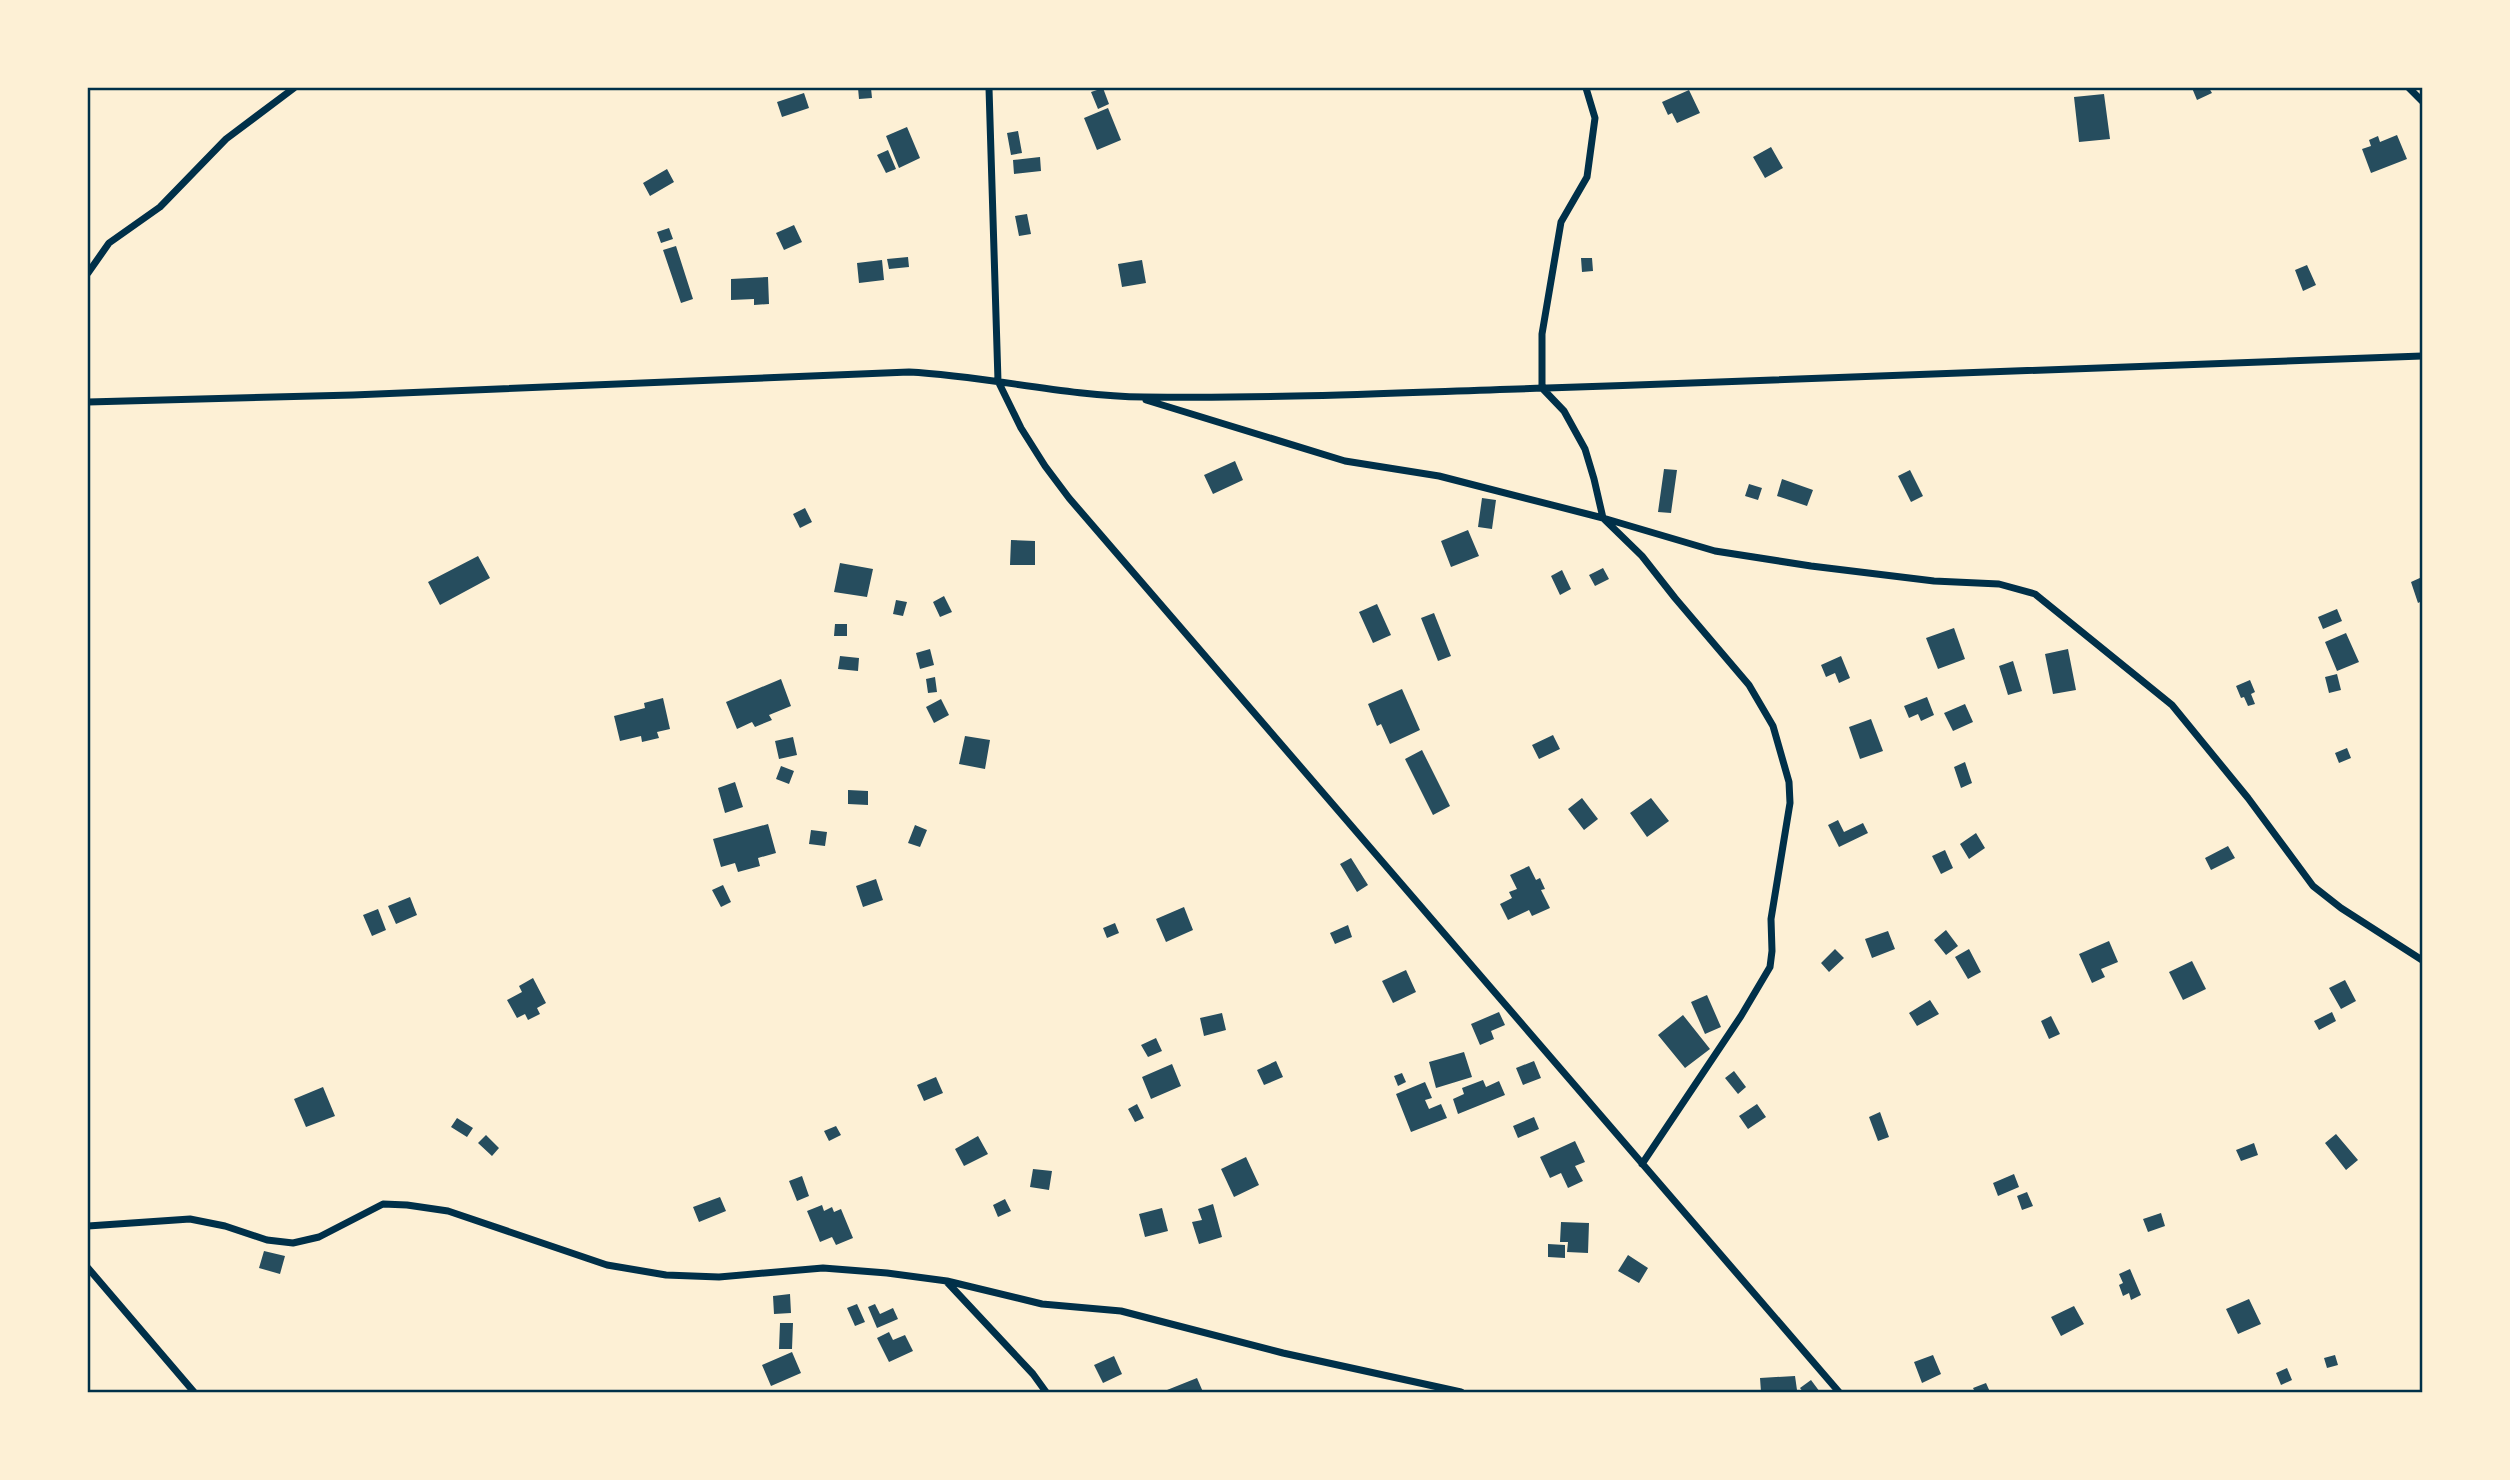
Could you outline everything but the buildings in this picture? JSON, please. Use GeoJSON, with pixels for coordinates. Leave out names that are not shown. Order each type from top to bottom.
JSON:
{"type":"FeatureCollection","features":[{"type":"Feature","properties":{"kind":"street"},"geometry":{"type":"LineString","coordinates":[[88,274],[109,243],[160,207],[226,139],[294,88]]}},
{"type":"Feature","properties":{"kind":"street"},"geometry":{"type":"LineString","coordinates":[[989,88],[998,381],[1021,428],[1045,466],[1069,498],[1839,1392]]}},
{"type":"Feature","properties":{"kind":"street"},"geometry":{"type":"LineString","coordinates":[[1586,88],[1595,118],[1587,177],[1561,222],[1542,334],[1542,388],[1564,411],[1585,449],[1602,518],[1642,556],[1749,685],[1773,726],[1789,782],[1790,803],[1771,919],[1772,951],[1769,967],[1741,1016],[1642,1164]]}},
{"type":"Feature","properties":{"kind":"street"},"geometry":{"type":"LineString","coordinates":[[2409,88],[2423,101]]}},
{"type":"Feature","properties":{"kind":"street"},"geometry":{"type":"LineString","coordinates":[[88,402],[353,395],[909,372],[951,374],[1139,397],[1342,396],[2423,356]]}},
{"type":"Feature","properties":{"kind":"street"},"geometry":{"type":"LineString","coordinates":[[1139,397],[1345,461],[1439,476],[1602,518],[1715,551],[1920,580],[1999,584],[2035,594],[2172,705],[2248,798],[2313,886],[2341,908],[2423,960]]}},
{"type":"Feature","properties":{"kind":"street"},"geometry":{"type":"LineString","coordinates":[[88,1226],[190,1219],[225,1226],[267,1240],[293,1243],[319,1237],[383,1203],[407,1205],[448,1211],[607,1265],[666,1275],[719,1277],[823,1268],[947,1281],[1042,1304],[1121,1311],[1283,1353],[1461,1392]]}},
{"type":"Feature","properties":{"kind":"street"},"geometry":{"type":"LineString","coordinates":[[88,1268],[194,1392]]}},
{"type":"Feature","properties":{"kind":"street"},"geometry":{"type":"LineString","coordinates":[[947,1281],[1033,1374],[1046,1392]]}}]}
